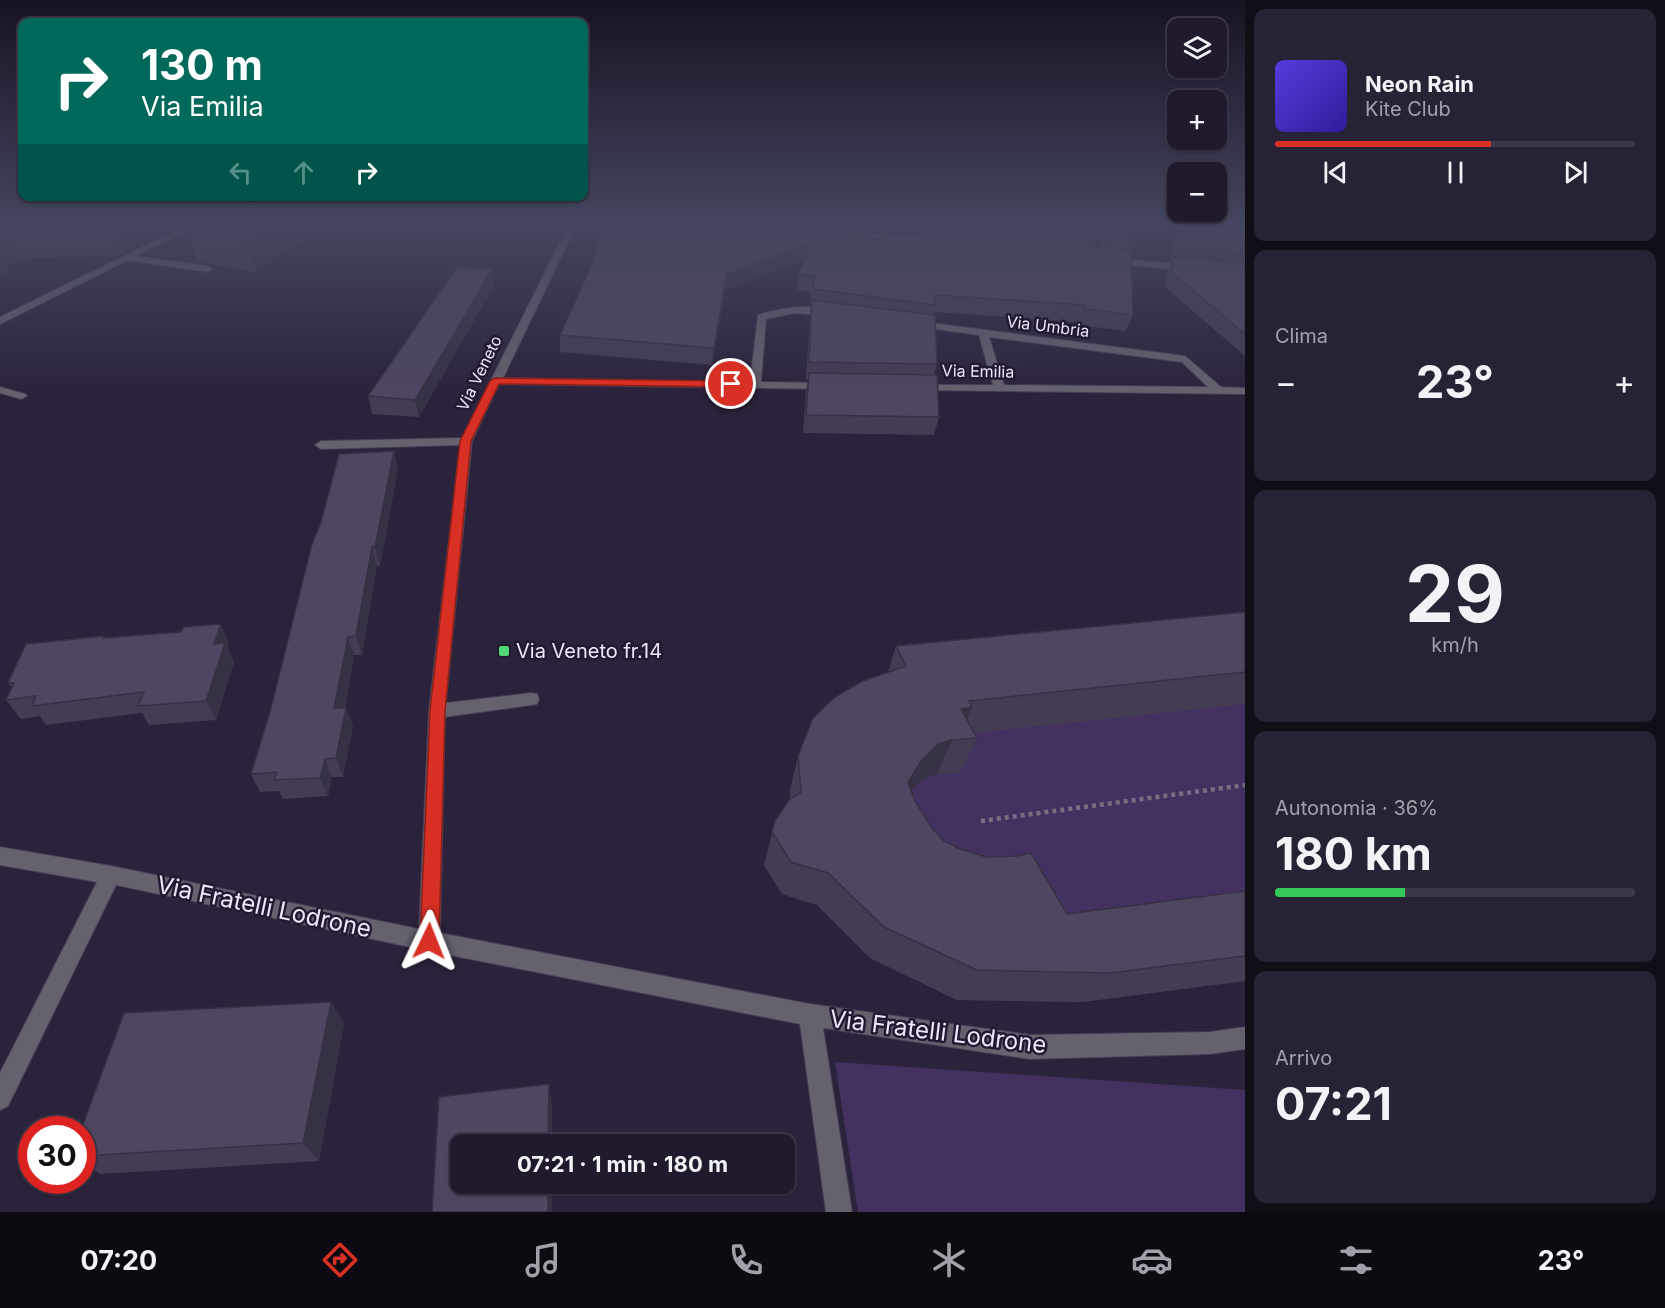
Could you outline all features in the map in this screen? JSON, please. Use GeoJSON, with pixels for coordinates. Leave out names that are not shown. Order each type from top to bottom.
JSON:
{"type":"FeatureCollection","features":[{"type":"Feature","properties":{"kind":"street"},"geometry":{"type":"LineString","coordinates":[[0,321],[82,281]]}},
{"type":"Feature","properties":{"kind":"street","name":"Via Veneto"},"geometry":{"type":"LineString","coordinates":[[429,941],[437,711],[466,441],[545,281]]}},
{"type":"Feature","properties":{"kind":"street"},"geometry":{"type":"LineString","coordinates":[[755,385],[761,318],[775,311],[799,309],[845,315]]}},
{"type":"Feature","properties":{"kind":"street"},"geometry":{"type":"LineString","coordinates":[[0,316],[13,315]]}},
{"type":"Feature","properties":{"kind":"street","name":"Via Umbria"},"geometry":{"type":"LineString","coordinates":[[903,322],[1185,359]]}},
{"type":"Feature","properties":{"kind":"street"},"geometry":{"type":"LineString","coordinates":[[983,333],[1000,388]]}},
{"type":"Feature","properties":{"kind":"street"},"geometry":{"type":"LineString","coordinates":[[1195,348],[1185,359],[1218,391]]}},
{"type":"Feature","properties":{"kind":"street"},"geometry":{"type":"LineString","coordinates":[[495,381],[837,386]]}},
{"type":"Feature","properties":{"kind":"street","name":"Via Emilia"},"geometry":{"type":"LineString","coordinates":[[907,387],[1245,392]]}},
{"type":"Feature","properties":{"kind":"street"},"geometry":{"type":"LineString","coordinates":[[0,390],[21,396]]}},
{"type":"Feature","properties":{"kind":"street","name":"Via Veneto"},"geometry":{"type":"LineString","coordinates":[[321,445],[466,441]]}},
{"type":"Feature","properties":{"kind":"street"},"geometry":{"type":"LineString","coordinates":[[437,711],[531,699]]}},
{"type":"Feature","properties":{"kind":"street","name":"Via Fratelli Lodrone"},"geometry":{"type":"LineString","coordinates":[[0,856],[111,875],[429,941],[810,1016],[1030,1047],[1210,1043],[1245,1038]]}},
{"type":"Feature","properties":{"kind":"street"},"geometry":{"type":"LineString","coordinates":[[0,1098],[111,875]]}},
{"type":"Feature","properties":{"kind":"street","name":"Via Fratelli Lodrone"},"geometry":{"type":"LineString","coordinates":[[810,1016],[839,1212]]}},
{"type":"Feature","properties":{"kind":"path"},"geometry":{"type":"LineString","coordinates":[[981,821],[1245,785]]}},
{"type":"Feature","properties":{"kind":"shaded area"},"geometry":{"type":"Polygon","coordinates":[[[1245,645],[1245,981],[1082,1002],[957,1000],[870,958],[817,905],[782,894],[764,865],[767,854],[793,825],[790,790],[804,753],[1245,645]]]}},
{"type":"Feature","properties":{"kind":"shaded area"},"geometry":{"type":"Polygon","coordinates":[[[835,1062],[1245,1090],[1245,1212],[858,1212],[835,1062]]]}},
{"type":"Feature","properties":{"kind":"building"},"geometry":{"type":"Polygon","coordinates":[[[448,281],[486,281],[415,400],[368,396],[448,281]]]}},
{"type":"Feature","properties":{"kind":"building"},"geometry":{"type":"Polygon","coordinates":[[[585,281],[726,281],[714,348],[560,335],[585,281]]]}},
{"type":"Feature","properties":{"kind":"building"},"geometry":{"type":"Polygon","coordinates":[[[814,281],[1132,281],[1133,315],[1085,309],[1085,305],[935,295],[935,305],[813,289],[814,281]]]}},
{"type":"Feature","properties":{"kind":"building"},"geometry":{"type":"Polygon","coordinates":[[[1181,281],[1245,281],[1245,334],[1181,281]]]}},
{"type":"Feature","properties":{"kind":"building"},"geometry":{"type":"Polygon","coordinates":[[[812,300],[935,315],[937,364],[809,362],[812,300]]]}},
{"type":"Feature","properties":{"kind":"building"},"geometry":{"type":"Polygon","coordinates":[[[809,373],[937,375],[939,417],[806,415],[809,373]]]}},
{"type":"Feature","properties":{"kind":"building"},"geometry":{"type":"Polygon","coordinates":[[[394,451],[375,547],[372,547],[356,636],[348,637],[334,708],[346,708],[336,758],[325,759],[320,778],[274,780],[277,772],[251,774],[270,712],[312,544],[321,522],[339,454],[394,451]]]}},
{"type":"Feature","properties":{"kind":"building"},"geometry":{"type":"Polygon","coordinates":[[[1245,612],[1245,672],[969,701],[972,707],[961,709],[977,738],[952,740],[938,744],[922,760],[908,782],[915,801],[932,828],[944,841],[986,857],[1031,853],[1067,914],[1245,891],[1245,956],[1110,973],[977,970],[884,927],[828,873],[791,862],[772,832],[775,821],[789,800],[801,792],[798,756],[813,718],[835,697],[863,681],[906,666],[896,646],[1245,612]]]}},
{"type":"Feature","properties":{"kind":"building"},"geometry":{"type":"Polygon","coordinates":[[[221,624],[214,644],[225,643],[206,701],[138,706],[144,692],[32,706],[36,696],[6,700],[14,683],[8,683],[26,644],[104,636],[103,638],[181,632],[184,627],[221,624]]]}},
{"type":"Feature","properties":{"kind":"building"},"geometry":{"type":"Polygon","coordinates":[[[331,1002],[303,1143],[96,1155],[96,1116],[86,1116],[124,1013],[331,1002]]]}},
{"type":"Feature","properties":{"kind":"building"},"geometry":{"type":"Polygon","coordinates":[[[549,1084],[548,1134],[450,1134],[450,1194],[548,1194],[548,1212],[432,1212],[439,1097],[549,1084]]]}},
{"type":"Feature","properties":{"kind":"place","name":"Via Veneto fr.14"},"geometry":{"type":"Point","coordinates":[504,651]}},
{"type":"Feature","properties":{"kind":"route"},"geometry":{"type":"LineString","coordinates":[[429,941],[437,711],[466,441],[495,381],[731,384]]}}]}
